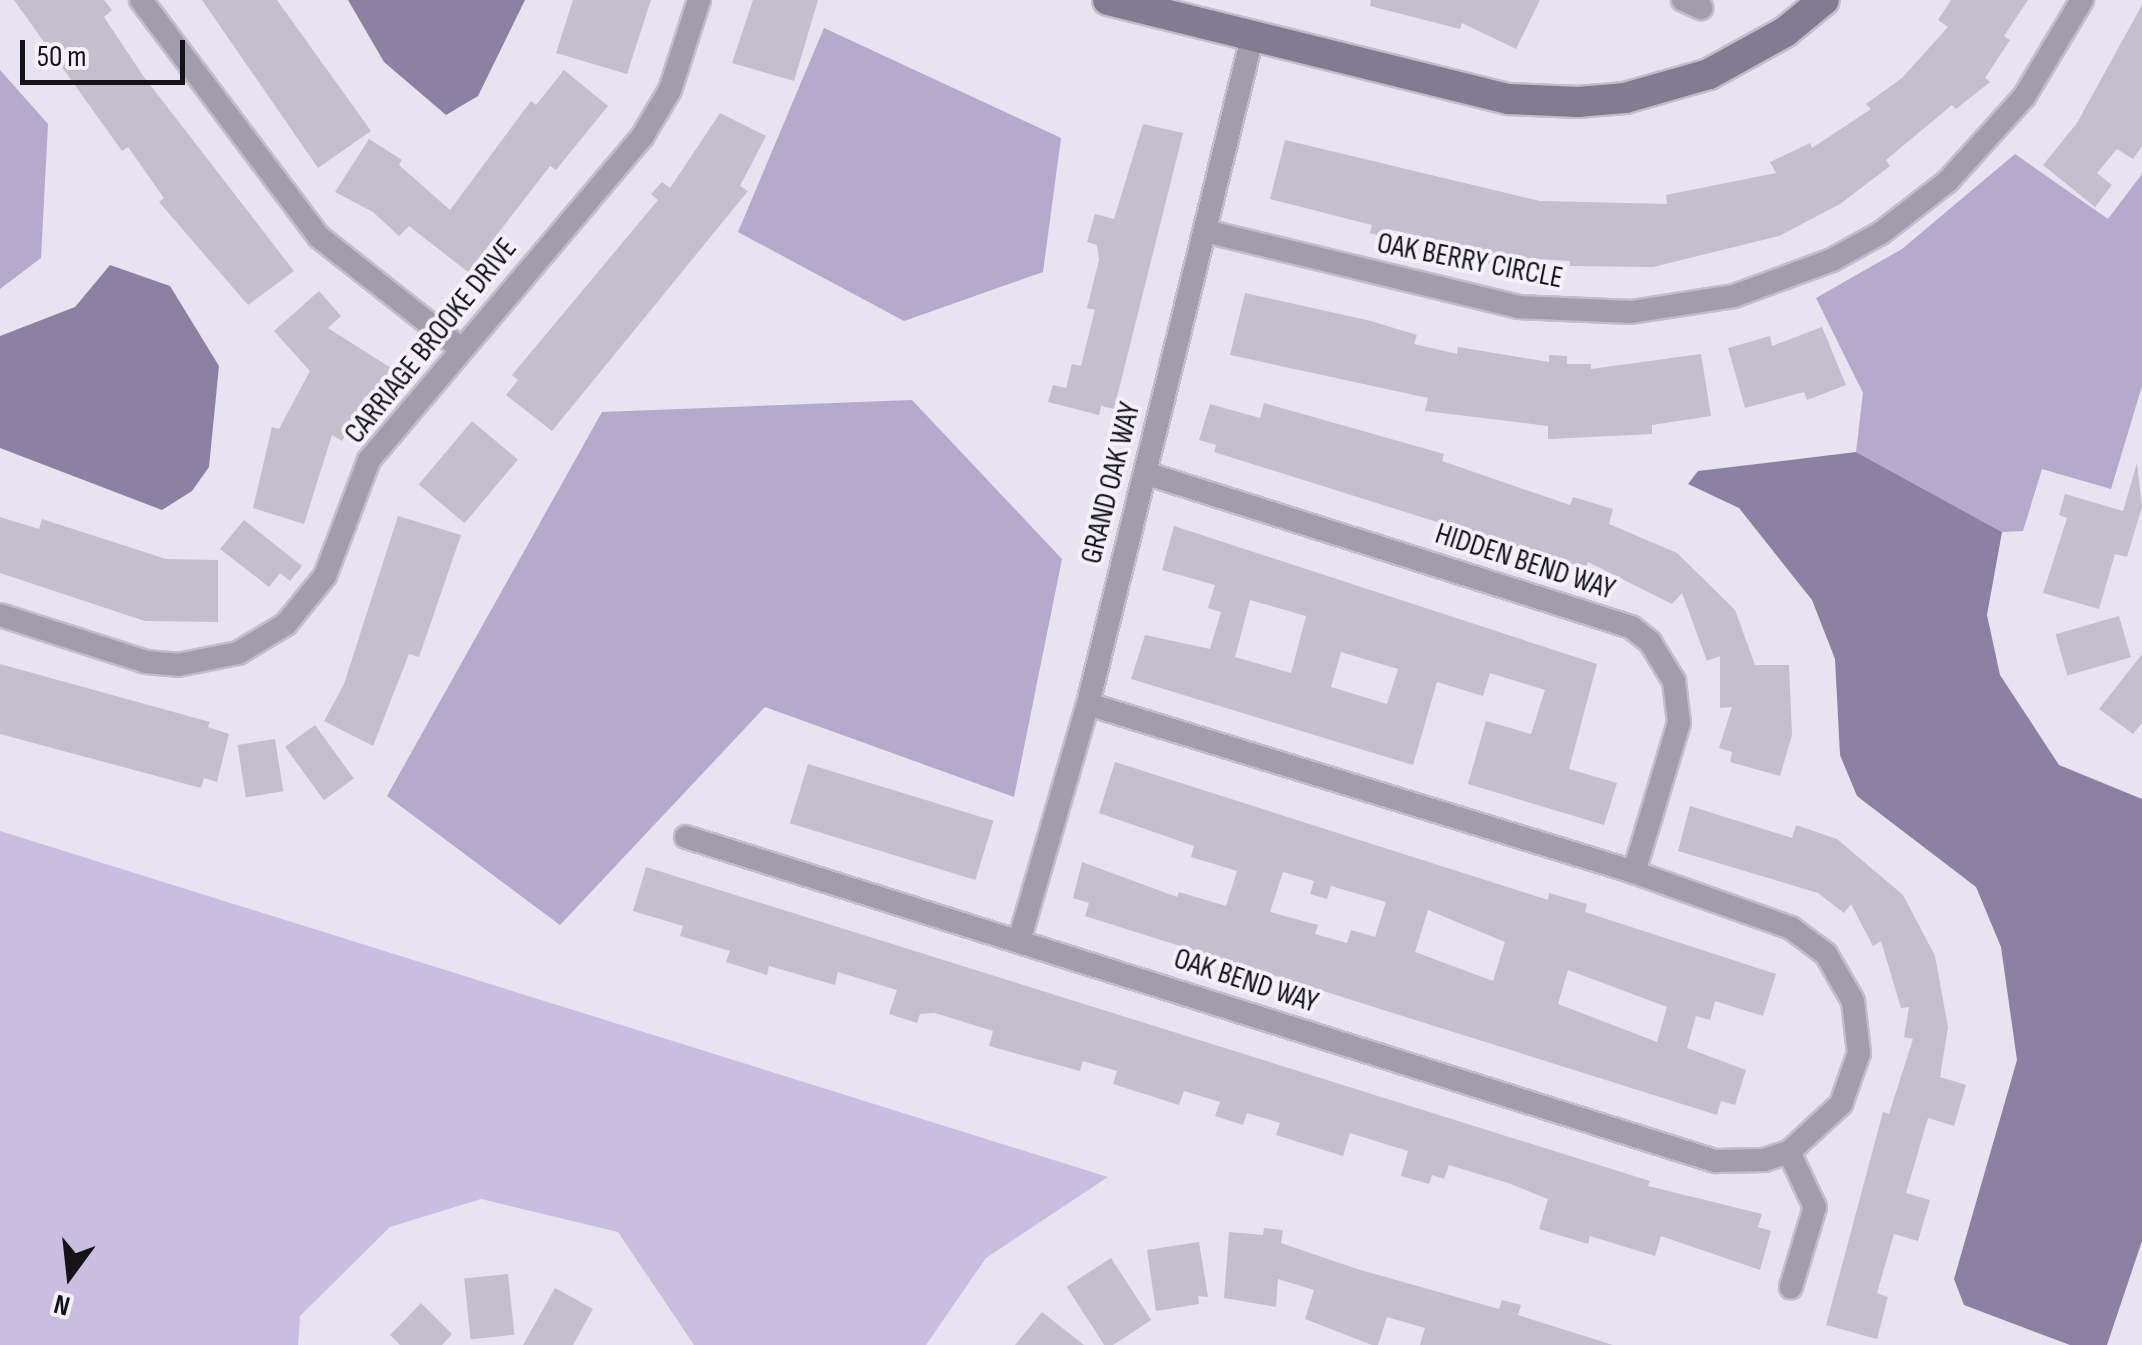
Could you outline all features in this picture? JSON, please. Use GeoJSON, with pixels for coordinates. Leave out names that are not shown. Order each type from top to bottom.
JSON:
{"type":"FeatureCollection","features":[{"type":"Feature","properties":{"kind":"street"},"geometry":{"type":"LineString","coordinates":[[140,0],[319,236],[459,347]]}},
{"type":"Feature","properties":{"kind":"street","name":"CARRIAGE BROOKE DRIVE"},"geometry":{"type":"LineString","coordinates":[[0,615],[146,662],[210,661],[262,641],[308,601],[337,550],[370,460],[459,347],[642,137],[670,90],[699,0]]}},
{"type":"Feature","properties":{"kind":"street"},"geometry":{"type":"LineString","coordinates":[[1108,0],[1509,99],[1578,102],[1625,98],[1709,74],[1784,32],[1824,0]]}},
{"type":"Feature","properties":{"kind":"street","name":"OAK BERRY CIRCLE"},"geometry":{"type":"LineString","coordinates":[[1205,231],[1518,307],[1631,312],[1734,296],[1832,260],[1881,232],[1948,181],[2024,97],[2082,0]]}},
{"type":"Feature","properties":{"kind":"street","name":"GRAND OAK WAY"},"geometry":{"type":"LineString","coordinates":[[1019,941],[1088,704],[1252,38]]}},
{"type":"Feature","properties":{"kind":"street","name":"HIDDEN BEND WAY"},"geometry":{"type":"LineString","coordinates":[[1145,473],[1631,628],[1650,642],[1674,681],[1679,723],[1634,872]]}},
{"type":"Feature","properties":{"kind":"street","name":"OAK BEND WAY"},"geometry":{"type":"LineString","coordinates":[[686,838],[1715,1161],[1764,1160],[1789,1152],[1827,1124],[1853,1078],[1859,1027],[1842,975],[1791,928],[1634,872],[1088,704]]}},
{"type":"Feature","properties":{"kind":"street"},"geometry":{"type":"LineString","coordinates":[[1789,1152],[1815,1207],[1791,1286]]}},
{"type":"Feature","properties":{"kind":"shaded area"},"geometry":{"type":"Polygon","coordinates":[[[348,0],[525,0],[478,96],[446,115],[384,62],[348,0]]]}},
{"type":"Feature","properties":{"kind":"shaded area"},"geometry":{"type":"Polygon","coordinates":[[[824,28],[1061,138],[1043,272],[904,321],[738,232],[824,28]]]}},
{"type":"Feature","properties":{"kind":"shaded area"},"geometry":{"type":"Polygon","coordinates":[[[0,70],[48,124],[41,258],[0,289],[0,70]]]}},
{"type":"Feature","properties":{"kind":"shaded area"},"geometry":{"type":"Polygon","coordinates":[[[2015,154],[2108,219],[2142,174],[2142,386],[2111,489],[2042,469],[2023,531],[2002,532],[1856,452],[1863,393],[1816,298],[1902,249],[2015,154]]]}},
{"type":"Feature","properties":{"kind":"shaded area"},"geometry":{"type":"Polygon","coordinates":[[[110,265],[170,286],[219,366],[209,467],[192,491],[162,510],[0,448],[0,336],[75,307],[110,265]]]}},
{"type":"Feature","properties":{"kind":"shaded area"},"geometry":{"type":"Polygon","coordinates":[[[912,400],[1062,559],[1014,797],[765,707],[560,925],[387,796],[602,412],[912,400]]]}},
{"type":"Feature","properties":{"kind":"shaded area"},"geometry":{"type":"Polygon","coordinates":[[[1856,452],[2002,532],[1987,615],[2000,675],[2059,765],[2142,799],[2142,1241],[2107,1345],[2070,1345],[1964,1305],[1954,1279],[2017,1060],[2001,947],[1976,887],[1857,796],[1840,755],[1835,659],[1812,600],[1739,508],[1688,484],[1698,471],[1856,452]]]}},
{"type":"Feature","properties":{"kind":"shaded area"},"geometry":{"type":"Polygon","coordinates":[[[0,831],[1108,1177],[986,1258],[926,1345],[694,1345],[618,1232],[481,1199],[390,1227],[300,1316],[298,1345],[0,1345],[0,831]]]}},
{"type":"Feature","properties":{"kind":"building"},"geometry":{"type":"Polygon","coordinates":[[[14,0],[104,0],[112,10],[104,17],[144,77],[294,271],[248,305],[159,202],[164,198],[128,147],[122,151],[14,0]]]}},
{"type":"Feature","properties":{"kind":"building"},"geometry":{"type":"Polygon","coordinates":[[[202,0],[277,0],[371,131],[318,168],[202,0]]]}},
{"type":"Feature","properties":{"kind":"building"},"geometry":{"type":"Polygon","coordinates":[[[573,0],[651,0],[627,74],[556,53],[573,0]]]}},
{"type":"Feature","properties":{"kind":"building"},"geometry":{"type":"Polygon","coordinates":[[[753,0],[818,0],[794,81],[732,63],[753,0]]]}},
{"type":"Feature","properties":{"kind":"building"},"geometry":{"type":"Polygon","coordinates":[[[1371,0],[1540,0],[1516,49],[1462,23],[1460,29],[1370,6],[1371,0]]]}},
{"type":"Feature","properties":{"kind":"building"},"geometry":{"type":"Polygon","coordinates":[[[1951,0],[2028,0],[2004,36],[2010,40],[1985,78],[1990,82],[1956,109],[1952,105],[1886,160],[1890,166],[1840,204],[1779,236],[1653,267],[1570,266],[1570,261],[1507,257],[1505,267],[1487,263],[1489,253],[1388,229],[1386,237],[1370,233],[1372,225],[1270,199],[1285,140],[1540,201],[1667,204],[1666,195],[1776,173],[1770,162],[1810,143],[1812,148],[1871,109],[1866,104],[1902,78],[1948,27],[1938,20],[1951,0]]]}},
{"type":"Feature","properties":{"kind":"building"},"geometry":{"type":"Polygon","coordinates":[[[2142,5],[2142,146],[2133,159],[2117,149],[2097,173],[2112,185],[2095,207],[2043,165],[2077,123],[2142,5]]]}},
{"type":"Feature","properties":{"kind":"building"},"geometry":{"type":"Polygon","coordinates":[[[564,70],[608,106],[556,170],[550,166],[468,272],[409,226],[399,236],[373,212],[335,192],[369,139],[402,160],[399,165],[450,210],[531,101],[536,105],[564,70]]]}},
{"type":"Feature","properties":{"kind":"building"},"geometry":{"type":"Polygon","coordinates":[[[720,113],[766,136],[740,186],[748,191],[552,431],[506,395],[518,380],[512,375],[658,200],[651,194],[662,182],[670,188],[720,113]]]}},
{"type":"Feature","properties":{"kind":"building"},"geometry":{"type":"Polygon","coordinates":[[[1143,124],[1183,133],[1114,409],[1101,406],[1099,415],[1048,402],[1053,385],[1066,388],[1072,364],[1081,366],[1095,310],[1087,308],[1099,260],[1097,245],[1087,242],[1095,214],[1114,219],[1143,124]]]}},
{"type":"Feature","properties":{"kind":"building"},"geometry":{"type":"Polygon","coordinates":[[[319,291],[341,316],[328,328],[391,368],[371,399],[365,396],[342,441],[332,435],[304,524],[253,508],[272,427],[279,429],[310,371],[274,331],[319,291]]]}},
{"type":"Feature","properties":{"kind":"building"},"geometry":{"type":"Polygon","coordinates":[[[1245,293],[1371,321],[1417,335],[1414,344],[1457,354],[1458,347],[1549,362],[1549,355],[1567,356],[1567,364],[1591,364],[1591,369],[1701,354],[1711,416],[1652,425],[1652,434],[1548,439],[1548,426],[1425,411],[1428,398],[1230,355],[1245,293]]]}},
{"type":"Feature","properties":{"kind":"building"},"geometry":{"type":"Polygon","coordinates":[[[1822,327],[1846,385],[1807,400],[1804,392],[1745,408],[1728,348],[1770,336],[1772,346],[1822,327]]]}},
{"type":"Feature","properties":{"kind":"building"},"geometry":{"type":"Polygon","coordinates":[[[1264,403],[1444,454],[1442,461],[1570,505],[1573,497],[1613,509],[1609,524],[1677,553],[1735,610],[1755,665],[1789,665],[1792,735],[1780,776],[1730,762],[1732,752],[1719,748],[1732,707],[1720,708],[1720,656],[1707,661],[1682,593],[1672,604],[1588,562],[1586,568],[1555,559],[1214,452],[1216,445],[1199,440],[1210,404],[1260,418],[1264,403]]]}},
{"type":"Feature","properties":{"kind":"building"},"geometry":{"type":"Polygon","coordinates":[[[472,421],[518,460],[465,523],[419,485],[472,421]]]}},
{"type":"Feature","properties":{"kind":"building"},"geometry":{"type":"Polygon","coordinates":[[[2137,463],[2142,507],[2127,557],[2115,554],[2099,609],[2043,593],[2067,518],[2059,515],[2065,494],[2123,511],[2137,463]]]}},
{"type":"Feature","properties":{"kind":"building"},"geometry":{"type":"Polygon","coordinates":[[[398,516],[461,535],[419,657],[409,654],[373,746],[324,721],[344,684],[398,516]]]}},
{"type":"Feature","properties":{"kind":"building"},"geometry":{"type":"Polygon","coordinates":[[[0,517],[39,529],[42,519],[166,559],[218,560],[218,622],[145,621],[0,573],[0,517]]]}},
{"type":"Feature","properties":{"kind":"building"},"geometry":{"type":"Polygon","coordinates":[[[244,520],[302,566],[290,581],[280,573],[269,587],[220,549],[244,520]]]}},
{"type":"Feature","properties":{"kind":"building"},"geometry":{"type":"Polygon","coordinates":[[[1174,526],[1597,664],[1569,769],[1617,783],[1604,825],[1468,784],[1486,721],[1531,734],[1545,690],[1490,673],[1483,696],[1437,682],[1413,765],[1131,679],[1145,635],[1210,649],[1221,612],[1208,608],[1215,585],[1162,570],[1174,526]],[[1250,600],[1235,657],[1291,673],[1306,616],[1250,600]],[[1341,652],[1331,687],[1387,704],[1398,669],[1341,652]]]}},
{"type":"Feature","properties":{"kind":"building"},"geometry":{"type":"Polygon","coordinates":[[[2119,616],[2131,657],[2067,676],[2056,634],[2119,616]]]}},
{"type":"Feature","properties":{"kind":"building"},"geometry":{"type":"Polygon","coordinates":[[[2142,654],[2142,723],[2133,734],[2099,709],[2142,654]]]}},
{"type":"Feature","properties":{"kind":"building"},"geometry":{"type":"Polygon","coordinates":[[[0,664],[210,722],[208,727],[229,734],[217,782],[204,778],[201,788],[0,734],[0,664]]]}},
{"type":"Feature","properties":{"kind":"building"},"geometry":{"type":"Polygon","coordinates":[[[315,725],[354,778],[324,800],[285,747],[315,725]]]}},
{"type":"Feature","properties":{"kind":"building"},"geometry":{"type":"Polygon","coordinates":[[[275,739],[283,791],[246,797],[237,745],[275,739]]]}},
{"type":"Feature","properties":{"kind":"building"},"geometry":{"type":"Polygon","coordinates":[[[1115,762],[1548,900],[1549,893],[1587,904],[1585,912],[1776,974],[1763,1016],[1715,1001],[1710,1020],[1696,1016],[1687,1048],[1746,1070],[1735,1105],[1721,1101],[1717,1115],[1085,916],[1089,903],[1073,898],[1082,862],[1177,897],[1179,892],[1226,906],[1237,871],[1191,857],[1194,846],[1099,813],[1115,762]],[[1283,872],[1270,912],[1318,925],[1315,934],[1347,943],[1351,930],[1375,937],[1386,902],[1331,886],[1327,899],[1310,894],[1314,881],[1283,872]],[[1428,910],[1415,952],[1493,981],[1505,942],[1428,910]],[[1568,970],[1558,1004],[1657,1042],[1667,1007],[1568,970]]]}},
{"type":"Feature","properties":{"kind":"building"},"geometry":{"type":"Polygon","coordinates":[[[808,764],[994,821],[975,880],[790,823],[808,764]]]}},
{"type":"Feature","properties":{"kind":"building"},"geometry":{"type":"Polygon","coordinates":[[[1690,806],[1792,838],[1796,825],[1837,839],[1903,895],[1935,956],[1948,1027],[1940,1077],[1966,1085],[1954,1126],[1928,1118],[1906,1193],[1930,1200],[1918,1241],[1894,1234],[1877,1293],[1888,1297],[1877,1339],[1826,1325],[1883,1112],[1889,1114],[1913,1039],[1904,1037],[1909,1007],[1901,1008],[1881,941],[1873,946],[1851,904],[1844,913],[1818,893],[1678,851],[1690,806]]]}},
{"type":"Feature","properties":{"kind":"building"},"geometry":{"type":"Polygon","coordinates":[[[646,867],[1650,1181],[1648,1186],[1762,1214],[1758,1227],[1771,1231],[1760,1270],[1661,1236],[1655,1256],[1590,1236],[1588,1244],[1539,1229],[1548,1199],[1508,1183],[1449,1165],[1444,1179],[1432,1175],[1429,1184],[1401,1176],[1408,1151],[1350,1133],[1343,1156],[1276,1135],[1280,1123],[1247,1113],[1243,1125],[1215,1116],[1220,1102],[1184,1091],[1179,1105],[1113,1084],[1117,1071],[1083,1061],[1080,1071],[989,1046],[993,1031],[935,1013],[920,1014],[917,1023],[889,1014],[897,990],[838,972],[835,985],[769,966],[767,975],[726,962],[730,951],[680,936],[683,926],[633,911],[646,867]]]}},
{"type":"Feature","properties":{"kind":"building"},"geometry":{"type":"Polygon","coordinates":[[[1264,1228],[1283,1230],[1281,1243],[1357,1269],[1499,1309],[1502,1300],[1521,1305],[1518,1315],[1613,1345],[1420,1345],[1425,1328],[1387,1317],[1378,1345],[1372,1345],[1305,1319],[1314,1290],[1278,1279],[1276,1307],[1224,1298],[1229,1232],[1263,1235],[1264,1228]]]}},
{"type":"Feature","properties":{"kind":"building"},"geometry":{"type":"Polygon","coordinates":[[[1199,1242],[1208,1297],[1198,1296],[1199,1304],[1156,1311],[1147,1250],[1199,1242]]]}},
{"type":"Feature","properties":{"kind":"building"},"geometry":{"type":"Polygon","coordinates":[[[1111,1258],[1151,1320],[1113,1345],[1104,1345],[1067,1287],[1111,1258]]]}},
{"type":"Feature","properties":{"kind":"building"},"geometry":{"type":"Polygon","coordinates":[[[508,1274],[514,1335],[471,1339],[464,1279],[508,1274]]]}},
{"type":"Feature","properties":{"kind":"building"},"geometry":{"type":"Polygon","coordinates":[[[555,1288],[593,1309],[573,1345],[523,1345],[555,1288]]]}},
{"type":"Feature","properties":{"kind":"building"},"geometry":{"type":"Polygon","coordinates":[[[421,1303],[452,1334],[442,1345],[400,1345],[390,1335],[421,1303]]]}},
{"type":"Feature","properties":{"kind":"building"},"geometry":{"type":"Polygon","coordinates":[[[1042,1312],[1084,1345],[1015,1345],[1042,1312]]]}}]}
